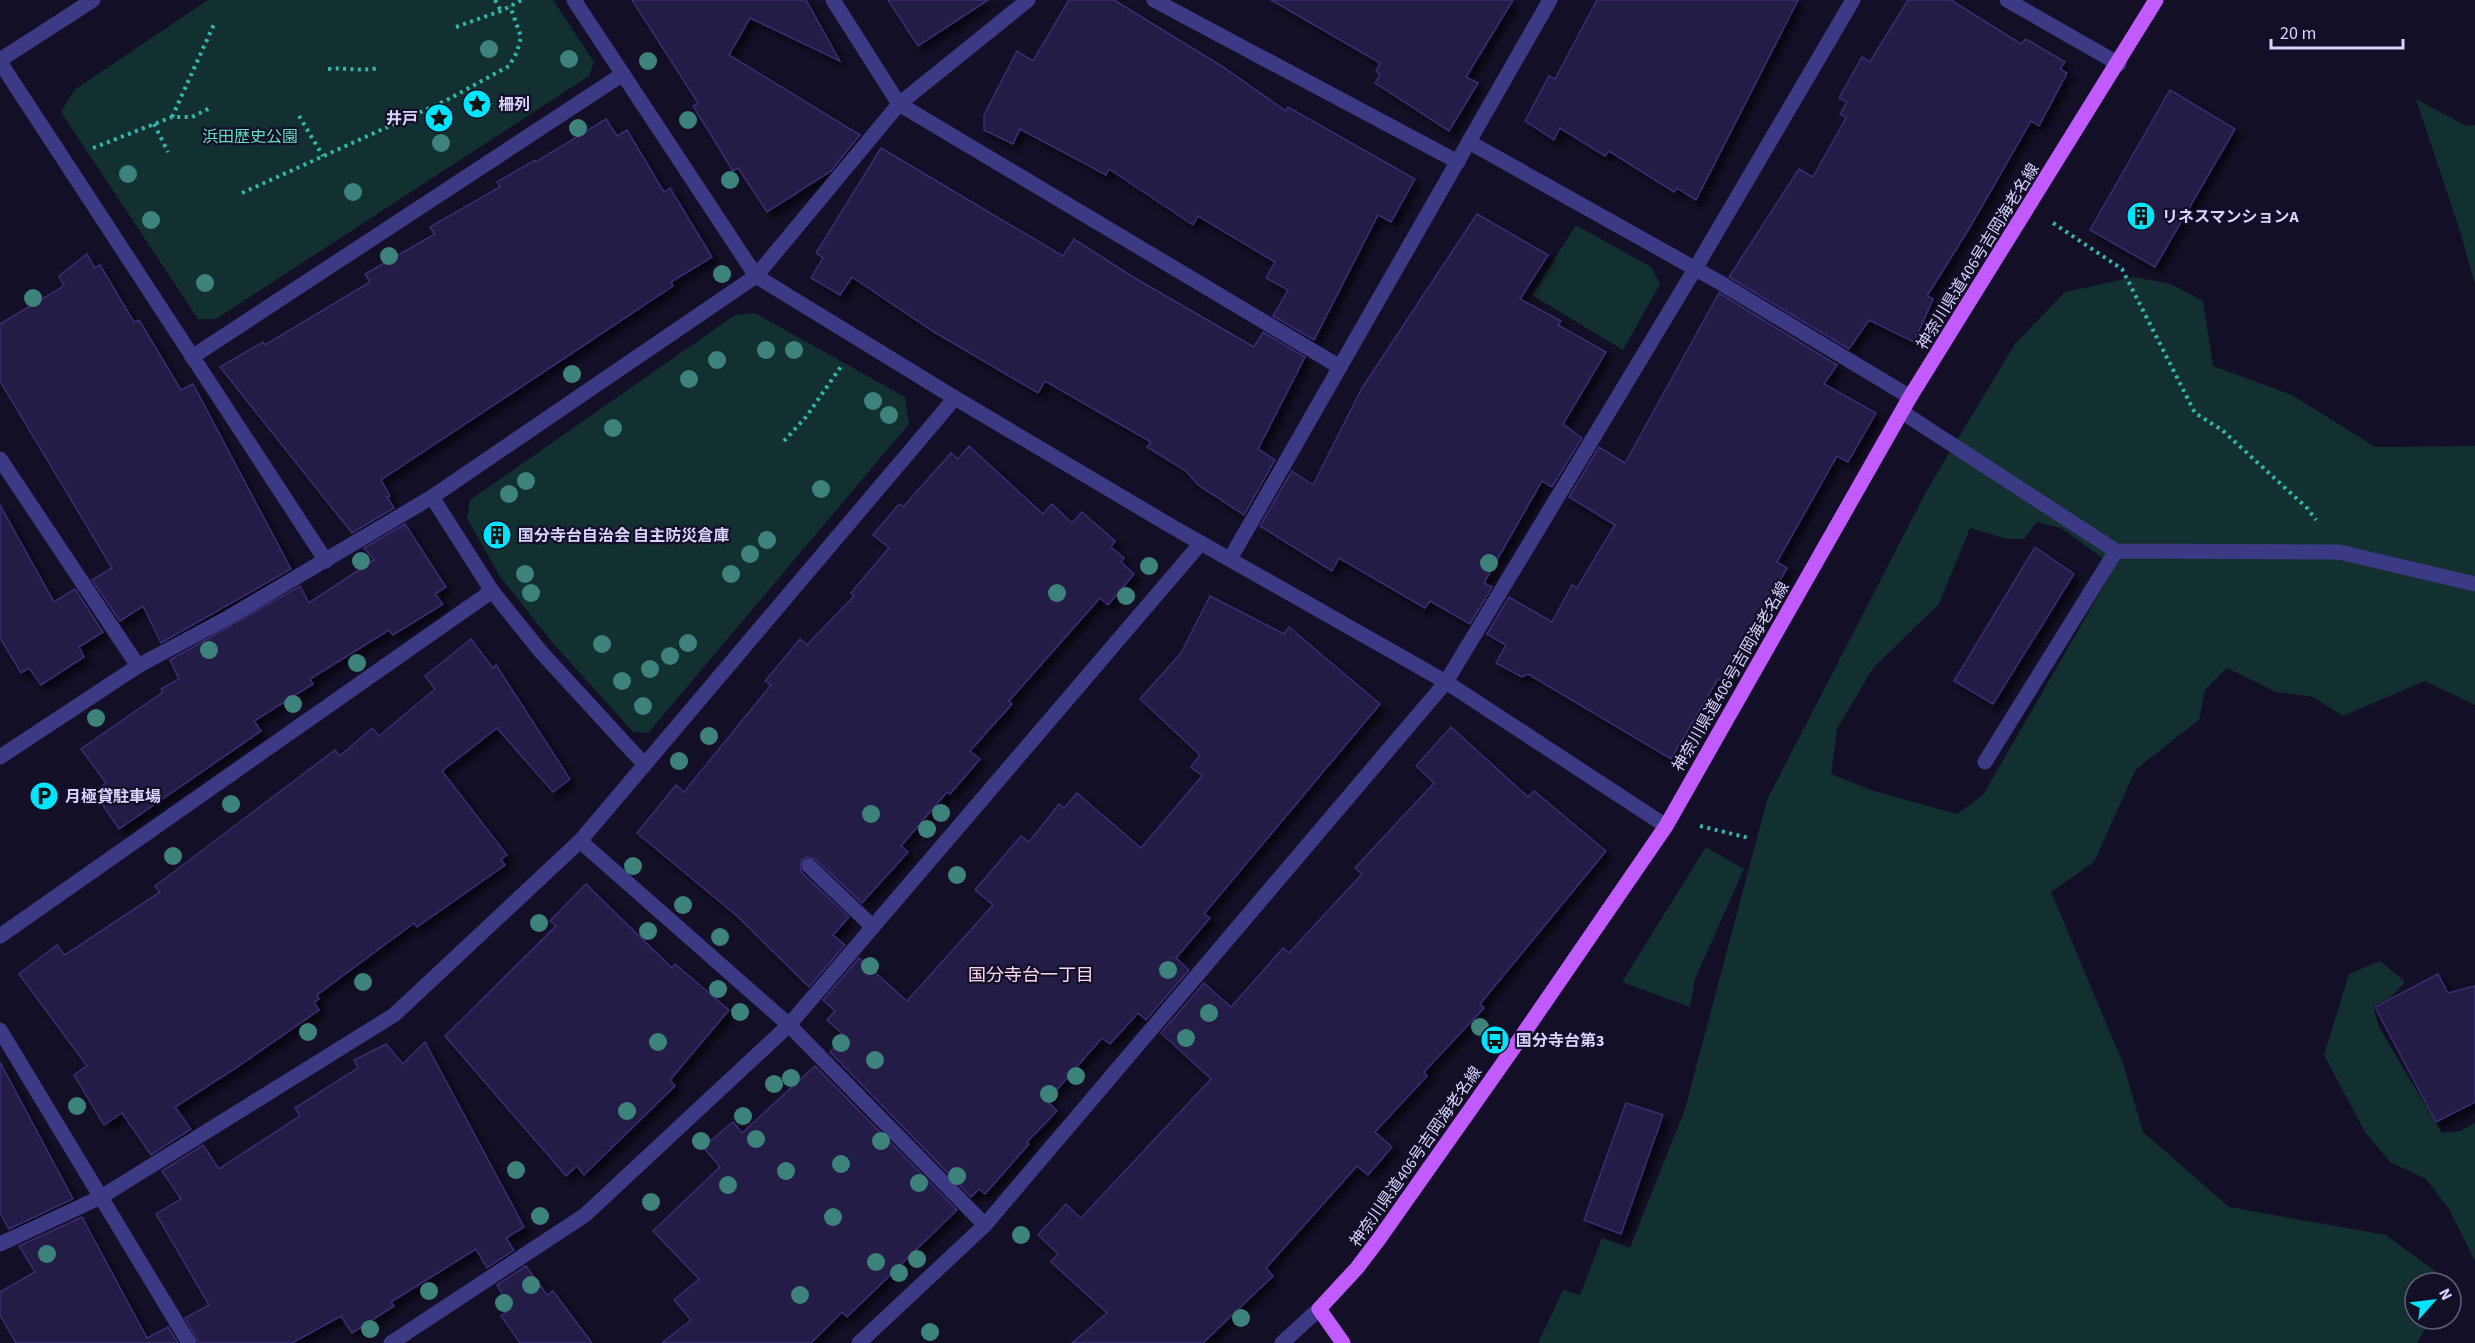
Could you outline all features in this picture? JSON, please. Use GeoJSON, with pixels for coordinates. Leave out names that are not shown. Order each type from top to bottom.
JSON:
{"type":"FeatureCollection","features":[{"type":"Feature","properties":{"kind":"main road","name":"神奈川県道406号吉岡海老名線"},"geometry":{"type":"LineString","coordinates":[[1319,1309],[1357,1268],[1379,1239],[1666,826],[1910,397],[2119,64],[2156,0]]}},
{"type":"Feature","properties":{"kind":"main road"},"geometry":{"type":"LineString","coordinates":[[1319,1309],[1343,1343]]}},
{"type":"Feature","properties":{"kind":"street"},"geometry":{"type":"LineString","coordinates":[[93,0],[0,61],[326,561]]}},
{"type":"Feature","properties":{"kind":"street"},"geometry":{"type":"LineString","coordinates":[[574,0],[756,276],[955,398],[1202,543],[1446,682],[1666,826]]}},
{"type":"Feature","properties":{"kind":"street"},"geometry":{"type":"LineString","coordinates":[[833,0],[899,104],[1340,367]]}},
{"type":"Feature","properties":{"kind":"street"},"geometry":{"type":"LineString","coordinates":[[0,757],[138,666],[229,617],[432,497],[756,276],[899,104],[1028,0]]}},
{"type":"Feature","properties":{"kind":"street"},"geometry":{"type":"LineString","coordinates":[[1154,0],[1458,162]]}},
{"type":"Feature","properties":{"kind":"street"},"geometry":{"type":"LineString","coordinates":[[1230,559],[1550,0]]}},
{"type":"Feature","properties":{"kind":"street"},"geometry":{"type":"LineString","coordinates":[[859,1343],[985,1226],[1446,682],[1695,269],[1853,0]]}},
{"type":"Feature","properties":{"kind":"street"},"geometry":{"type":"LineString","coordinates":[[2007,0],[2119,64]]}},
{"type":"Feature","properties":{"kind":"street"},"geometry":{"type":"LineString","coordinates":[[192,357],[623,74]]}},
{"type":"Feature","properties":{"kind":"street"},"geometry":{"type":"LineString","coordinates":[[1469,142],[1695,269],[1910,397]]}},
{"type":"Feature","properties":{"kind":"street"},"geometry":{"type":"LineString","coordinates":[[0,1244],[102,1197],[394,1015],[580,841],[955,398]]}},
{"type":"Feature","properties":{"kind":"street"},"geometry":{"type":"LineString","coordinates":[[1902,412],[2116,551],[2339,552],[2475,584]]}},
{"type":"Feature","properties":{"kind":"street"},"geometry":{"type":"LineString","coordinates":[[0,459],[138,666]]}},
{"type":"Feature","properties":{"kind":"street"},"geometry":{"type":"LineString","coordinates":[[432,497],[492,591],[541,652],[644,763]]}},
{"type":"Feature","properties":{"kind":"street"},"geometry":{"type":"LineString","coordinates":[[391,1343],[585,1215],[789,1025],[1202,543]]}},
{"type":"Feature","properties":{"kind":"street"},"geometry":{"type":"LineString","coordinates":[[1985,762],[2116,551]]}},
{"type":"Feature","properties":{"kind":"street"},"geometry":{"type":"LineString","coordinates":[[0,936],[492,591]]}},
{"type":"Feature","properties":{"kind":"street"},"geometry":{"type":"LineString","coordinates":[[580,841],[789,1025],[985,1226]]}},
{"type":"Feature","properties":{"kind":"street"},"geometry":{"type":"LineString","coordinates":[[809,866],[873,927]]}},
{"type":"Feature","properties":{"kind":"street"},"geometry":{"type":"LineString","coordinates":[[0,1030],[189,1343]]}},
{"type":"Feature","properties":{"kind":"street"},"geometry":{"type":"LineString","coordinates":[[1282,1343],[1319,1309]]}},
{"type":"Feature","properties":{"kind":"path"},"geometry":{"type":"LineString","coordinates":[[495,0],[501,11]]}},
{"type":"Feature","properties":{"kind":"path"},"geometry":{"type":"LineString","coordinates":[[456,27],[501,11],[522,0]]}},
{"type":"Feature","properties":{"kind":"path"},"geometry":{"type":"LineString","coordinates":[[242,193],[447,100],[508,66],[518,52],[520,38],[510,6]]}},
{"type":"Feature","properties":{"kind":"path"},"geometry":{"type":"LineString","coordinates":[[172,117],[215,22]]}},
{"type":"Feature","properties":{"kind":"path"},"geometry":{"type":"LineString","coordinates":[[328,69],[342,68],[360,72],[378,68]]}},
{"type":"Feature","properties":{"kind":"path"},"geometry":{"type":"LineString","coordinates":[[67,164],[87,151],[154,124],[172,117],[192,117],[210,108]]}},
{"type":"Feature","properties":{"kind":"path"},"geometry":{"type":"LineString","coordinates":[[299,116],[323,156]]}},
{"type":"Feature","properties":{"kind":"path"},"geometry":{"type":"LineString","coordinates":[[154,124],[168,152]]}},
{"type":"Feature","properties":{"kind":"path"},"geometry":{"type":"LineString","coordinates":[[2053,223],[2122,269],[2195,413],[2223,430],[2307,508],[2339,552]]}},
{"type":"Feature","properties":{"kind":"path"},"geometry":{"type":"LineString","coordinates":[[784,441],[806,417],[835,375]]}},
{"type":"Feature","properties":{"kind":"path"},"geometry":{"type":"LineString","coordinates":[[1699,826],[1749,838]]}},
{"type":"Feature","properties":{"kind":"green space","name":"浜田歴史公園"},"geometry":{"type":"Polygon","coordinates":[[[208,0],[553,0],[594,62],[589,76],[216,319],[198,319],[61,112],[74,90],[208,0]]]}},
{"type":"Feature","properties":{"kind":"green space"},"geometry":{"type":"Polygon","coordinates":[[[2416,99],[2466,126],[2475,125],[2475,284],[2459,228],[2416,99]]]}},
{"type":"Feature","properties":{"kind":"green space"},"geometry":{"type":"Polygon","coordinates":[[[1576,225],[1651,267],[1660,284],[1623,350],[1532,295],[1576,225]]]}},
{"type":"Feature","properties":{"kind":"green space"},"geometry":{"type":"Polygon","coordinates":[[[2134,277],[2171,284],[2203,301],[2213,366],[2292,395],[2375,447],[2475,446],[2475,705],[2425,681],[2343,716],[2313,697],[2276,692],[2227,668],[2205,690],[2199,720],[2136,769],[2094,862],[2051,892],[2123,1063],[2143,1132],[2229,1207],[2386,1235],[2435,1271],[2403,1271],[2403,1331],[2424,1331],[2417,1343],[1538,1343],[1563,1290],[1580,1295],[1602,1238],[1630,1248],[1685,1109],[1767,800],[1927,490],[2015,344],[2065,292],[2134,277]],[[2037,522],[2024,539],[2007,539],[1970,528],[1939,604],[1873,668],[1837,729],[1831,774],[1874,791],[1957,814],[1983,795],[2109,577],[2108,562],[2061,528],[2037,522]]]}},
{"type":"Feature","properties":{"kind":"green space"},"geometry":{"type":"Polygon","coordinates":[[[755,313],[905,397],[909,424],[648,733],[633,732],[552,642],[499,575],[467,518],[470,500],[735,315],[755,313]]]}},
{"type":"Feature","properties":{"kind":"green space"},"geometry":{"type":"Polygon","coordinates":[[[1706,847],[1744,869],[1695,979],[1690,1007],[1622,982],[1706,847]]]}},
{"type":"Feature","properties":{"kind":"green space"},"geometry":{"type":"Polygon","coordinates":[[[2380,961],[2405,982],[2390,998],[2373,1006],[2379,1027],[2442,1133],[2460,1131],[2475,1123],[2475,1261],[2449,1209],[2426,1179],[2390,1162],[2365,1132],[2324,1055],[2349,974],[2380,961]]]}},
{"type":"Feature","properties":{"kind":"building"},"geometry":{"type":"Polygon","coordinates":[[[632,0],[806,0],[840,61],[750,18],[729,55],[860,135],[831,171],[767,212],[738,168],[733,171],[693,106],[698,103],[632,0]]]}},
{"type":"Feature","properties":{"kind":"building"},"geometry":{"type":"Polygon","coordinates":[[[888,0],[988,0],[918,46],[888,0]]]}},
{"type":"Feature","properties":{"kind":"building"},"geometry":{"type":"Polygon","coordinates":[[[1069,0],[1114,0],[1223,67],[1286,111],[1288,107],[1415,179],[1391,222],[1378,215],[1314,340],[1273,316],[1288,290],[1266,278],[1275,262],[1198,216],[1193,225],[1109,169],[1106,175],[1020,129],[1013,144],[984,130],[984,115],[1017,51],[1033,61],[1069,0]]]}},
{"type":"Feature","properties":{"kind":"building"},"geometry":{"type":"Polygon","coordinates":[[[1271,0],[1513,0],[1466,77],[1478,83],[1449,131],[1375,83],[1380,74],[1376,71],[1380,63],[1271,0]]]}},
{"type":"Feature","properties":{"kind":"building"},"geometry":{"type":"Polygon","coordinates":[[[1597,0],[1798,0],[1696,200],[1677,188],[1674,192],[1609,151],[1605,156],[1560,128],[1554,140],[1525,121],[1549,76],[1555,79],[1597,0]]]}},
{"type":"Feature","properties":{"kind":"building"},"geometry":{"type":"Polygon","coordinates":[[[1908,0],[1951,0],[2021,44],[2026,39],[2065,62],[2060,69],[2067,73],[2039,126],[2031,121],[1927,296],[1933,299],[1914,342],[1869,320],[1849,349],[1729,277],[1799,169],[1813,177],[1846,118],[1840,114],[1847,102],[1839,98],[1862,57],[1870,62],[1908,0]]]}},
{"type":"Feature","properties":{"kind":"building"},"geometry":{"type":"Polygon","coordinates":[[[2170,90],[2235,129],[2155,267],[2090,230],[2170,90]]]}},
{"type":"Feature","properties":{"kind":"building"},"geometry":{"type":"Polygon","coordinates":[[[606,119],[617,136],[627,130],[664,192],[670,188],[712,257],[671,282],[673,286],[381,480],[394,508],[352,533],[220,367],[263,342],[265,345],[370,282],[365,274],[435,234],[430,227],[500,187],[497,182],[535,160],[536,162],[606,119]]]}},
{"type":"Feature","properties":{"kind":"building"},"geometry":{"type":"Polygon","coordinates":[[[881,148],[1063,256],[1074,239],[1133,277],[1254,347],[1263,332],[1305,357],[1258,449],[1275,460],[1244,515],[1198,485],[1186,471],[1147,447],[1151,442],[1045,381],[1038,393],[934,332],[852,277],[840,295],[811,278],[823,258],[816,253],[881,148]]]}},
{"type":"Feature","properties":{"kind":"building"},"geometry":{"type":"Polygon","coordinates":[[[1477,214],[1548,255],[1520,299],[1561,321],[1558,325],[1606,352],[1563,424],[1582,438],[1552,487],[1542,481],[1484,583],[1492,587],[1470,624],[1430,601],[1425,608],[1339,558],[1332,571],[1260,526],[1292,471],[1313,485],[1362,388],[1477,214]]]}},
{"type":"Feature","properties":{"kind":"building"},"geometry":{"type":"Polygon","coordinates":[[[87,254],[95,268],[100,265],[134,322],[139,320],[181,390],[193,384],[291,569],[161,643],[143,606],[120,621],[92,580],[112,568],[0,381],[0,324],[64,286],[59,276],[87,254]]]}},
{"type":"Feature","properties":{"kind":"building"},"geometry":{"type":"Polygon","coordinates":[[[1719,293],[1837,365],[1824,384],[1876,413],[1848,462],[1837,456],[1777,562],[1787,568],[1723,682],[1718,679],[1671,759],[1528,674],[1522,677],[1496,663],[1506,645],[1487,634],[1509,597],[1552,622],[1572,585],[1577,588],[1615,525],[1569,497],[1599,447],[1625,463],[1719,293]]]}},
{"type":"Feature","properties":{"kind":"building"},"geometry":{"type":"Polygon","coordinates":[[[969,446],[1043,514],[1052,504],[1072,523],[1082,512],[1115,541],[1111,547],[1124,558],[1121,562],[1134,574],[1108,605],[1100,598],[1009,701],[1012,704],[970,751],[980,759],[950,794],[947,792],[901,846],[908,852],[862,903],[815,859],[807,857],[802,860],[800,868],[802,873],[849,917],[833,935],[845,945],[809,987],[737,916],[637,833],[676,785],[684,792],[771,685],[765,681],[800,639],[807,645],[854,596],[851,593],[889,548],[873,535],[899,504],[903,507],[951,453],[958,459],[969,446]]]}},
{"type":"Feature","properties":{"kind":"building"},"geometry":{"type":"Polygon","coordinates":[[[0,505],[54,602],[75,589],[103,632],[79,647],[84,657],[41,685],[29,668],[21,673],[0,638],[0,505]]]}},
{"type":"Feature","properties":{"kind":"building"},"geometry":{"type":"Polygon","coordinates":[[[405,524],[446,587],[435,594],[443,604],[393,635],[389,630],[310,679],[313,684],[254,721],[261,731],[119,829],[94,792],[106,783],[81,749],[163,692],[161,689],[179,679],[170,660],[300,586],[309,603],[374,560],[364,548],[405,524]]]}},
{"type":"Feature","properties":{"kind":"building"},"geometry":{"type":"Polygon","coordinates":[[[2035,547],[2074,574],[1993,704],[1954,681],[2035,547]]]}},
{"type":"Feature","properties":{"kind":"building"},"geometry":{"type":"Polygon","coordinates":[[[1210,596],[1284,634],[1289,627],[1380,704],[1204,914],[1210,918],[1176,958],[1189,970],[1146,1020],[1138,1013],[1110,1044],[1102,1038],[1047,1101],[1057,1111],[1027,1142],[1029,1144],[985,1194],[979,1189],[971,1197],[830,1052],[846,1037],[827,1020],[835,1011],[823,1000],[859,958],[907,1001],[993,905],[975,890],[1021,836],[1029,842],[1059,804],[1064,808],[1077,793],[1141,848],[1202,776],[1191,767],[1200,755],[1140,699],[1181,653],[1210,596]]]}},
{"type":"Feature","properties":{"kind":"building"},"geometry":{"type":"Polygon","coordinates":[[[471,639],[493,668],[496,665],[570,779],[553,792],[497,728],[442,771],[507,855],[501,859],[505,865],[417,927],[414,923],[317,995],[319,999],[314,1002],[319,1010],[175,1107],[191,1129],[151,1155],[122,1113],[104,1125],[74,1075],[87,1066],[19,974],[57,945],[65,955],[160,892],[155,886],[335,750],[340,756],[372,728],[379,736],[435,689],[425,676],[471,639]]]}},
{"type":"Feature","properties":{"kind":"building"},"geometry":{"type":"Polygon","coordinates":[[[1451,727],[1528,797],[1534,791],[1606,851],[1480,1004],[1484,1008],[1424,1072],[1427,1076],[1375,1132],[1392,1147],[1368,1175],[1357,1166],[1266,1268],[1273,1276],[1203,1343],[1072,1343],[1107,1313],[1051,1262],[1058,1254],[1038,1235],[1066,1204],[1081,1218],[1211,1079],[1161,1033],[1204,983],[1231,1007],[1283,948],[1289,953],[1362,874],[1355,868],[1434,783],[1416,766],[1451,727]]]}},
{"type":"Feature","properties":{"kind":"building"},"geometry":{"type":"Polygon","coordinates":[[[586,884],[672,968],[675,964],[729,1010],[670,1080],[675,1086],[584,1175],[577,1166],[566,1176],[445,1036],[556,926],[550,921],[586,884]]]}},
{"type":"Feature","properties":{"kind":"building"},"geometry":{"type":"Polygon","coordinates":[[[2438,974],[2448,993],[2475,986],[2475,1102],[2436,1122],[2375,1007],[2438,974]]]}},
{"type":"Feature","properties":{"kind":"building"},"geometry":{"type":"Polygon","coordinates":[[[425,1042],[524,1227],[506,1238],[514,1250],[487,1268],[476,1249],[391,1302],[394,1306],[352,1333],[341,1316],[292,1343],[199,1343],[185,1318],[209,1305],[156,1214],[181,1199],[162,1171],[203,1145],[219,1169],[300,1116],[295,1108],[358,1068],[354,1060],[386,1044],[403,1064],[425,1042]]]}},
{"type":"Feature","properties":{"kind":"building"},"geometry":{"type":"Polygon","coordinates":[[[0,1062],[73,1199],[9,1229],[0,1213],[0,1062]]]}},
{"type":"Feature","properties":{"kind":"building"},"geometry":{"type":"Polygon","coordinates":[[[815,1066],[957,1210],[847,1317],[842,1312],[811,1343],[662,1343],[691,1320],[674,1300],[699,1279],[653,1231],[720,1167],[703,1147],[733,1122],[742,1133],[815,1066]]]}},
{"type":"Feature","properties":{"kind":"building"},"geometry":{"type":"Polygon","coordinates":[[[1626,1103],[1663,1115],[1621,1234],[1584,1220],[1626,1103]]]}},
{"type":"Feature","properties":{"kind":"building"},"geometry":{"type":"Polygon","coordinates":[[[82,1217],[147,1338],[168,1327],[178,1343],[16,1343],[0,1315],[0,1292],[35,1272],[19,1246],[82,1217]]]}},
{"type":"Feature","properties":{"kind":"building"},"geometry":{"type":"Polygon","coordinates":[[[526,1266],[547,1295],[553,1291],[592,1343],[520,1343],[501,1316],[511,1308],[497,1285],[526,1266]]]}},
{"type":"Feature","properties":{"kind":"place","name":"柵列"},"geometry":{"type":"Point","coordinates":[477,104]}},
{"type":"Feature","properties":{"kind":"place","name":"井戸"},"geometry":{"type":"Point","coordinates":[439,118]}},
{"type":"Feature","properties":{"kind":"place","name":"リネスマンションA"},"geometry":{"type":"Point","coordinates":[2141,216]}},
{"type":"Feature","properties":{"kind":"place","name":"国分寺台自治会 自主防災倉庫"},"geometry":{"type":"Point","coordinates":[497,535]}},
{"type":"Feature","properties":{"kind":"place","name":"月極貸駐車場"},"geometry":{"type":"Point","coordinates":[44,796]}},
{"type":"Feature","properties":{"kind":"place","name":"国分寺台第3"},"geometry":{"type":"Point","coordinates":[1495,1040]}},
{"type":"Feature","properties":{"kind":"district","name":"国分寺台一丁目"},"geometry":{"type":"Point","coordinates":[1031,975]}}]}
